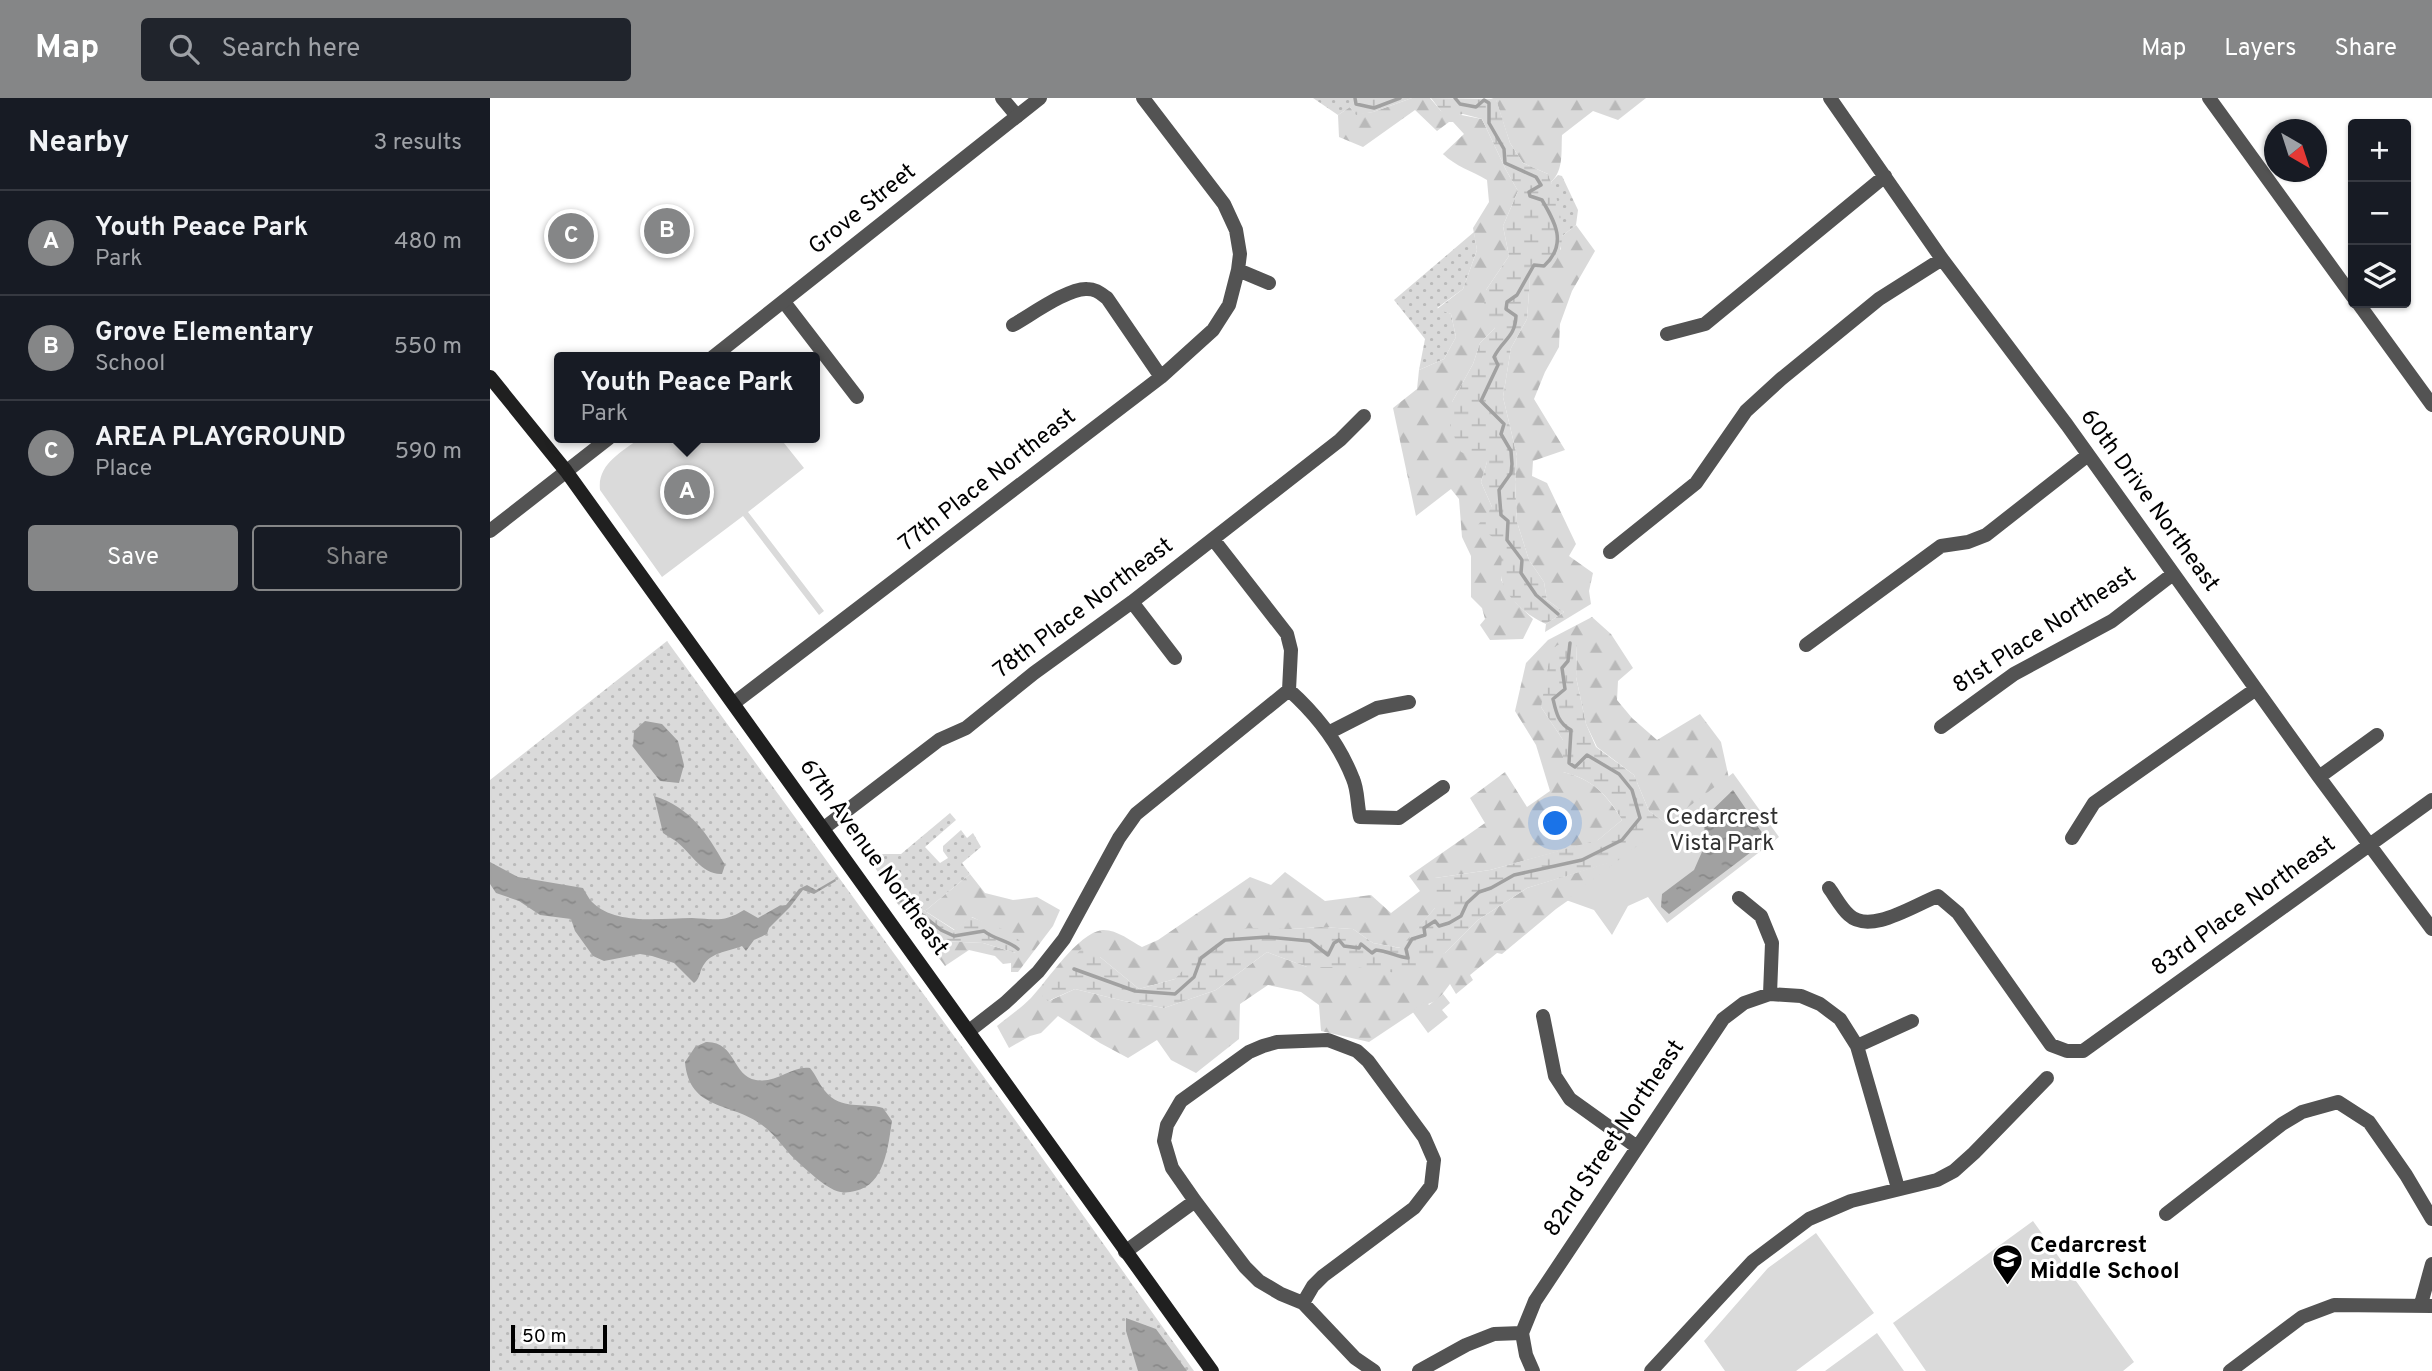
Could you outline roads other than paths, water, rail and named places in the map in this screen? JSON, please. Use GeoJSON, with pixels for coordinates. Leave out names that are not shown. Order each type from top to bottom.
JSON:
{"type":"FeatureCollection","features":[{"type":"Feature","properties":{"kind":"main road","name":"67th Avenue Northeast"},"geometry":{"type":"LineString","coordinates":[[490,377],[566,471],[1212,1371]]}},
{"type":"Feature","properties":{"kind":"street"},"geometry":{"type":"LineString","coordinates":[[1002,98],[1017,116]]}},
{"type":"Feature","properties":{"kind":"street","name":"Grove Street"},"geometry":{"type":"LineString","coordinates":[[719,352],[1040,98]]}},
{"type":"Feature","properties":{"kind":"street","name":"77th Place Northeast"},"geometry":{"type":"LineString","coordinates":[[734,703],[1161,377],[1213,330],[1229,304],[1238,270],[1240,254],[1236,230],[1224,204],[1143,98]]}},
{"type":"Feature","properties":{"kind":"street","name":"60th Drive Northeast"},"geometry":{"type":"LineString","coordinates":[[1830,98],[1942,259],[2088,455],[2319,777],[2432,929]]}},
{"type":"Feature","properties":{"kind":"street"},"geometry":{"type":"LineString","coordinates":[[2209,98],[2348,290]]}},
{"type":"Feature","properties":{"kind":"street"},"geometry":{"type":"LineString","coordinates":[[1667,334],[1705,324],[1885,176]]}},
{"type":"Feature","properties":{"kind":"street"},"geometry":{"type":"LineString","coordinates":[[1610,552],[1696,483],[1746,411],[1781,379],[1879,299],[1942,259]]}},
{"type":"Feature","properties":{"kind":"street"},"geometry":{"type":"LineString","coordinates":[[1238,270],[1269,283]]}},
{"type":"Feature","properties":{"kind":"street"},"geometry":{"type":"LineString","coordinates":[[1013,325],[1071,292],[1085,288],[1097,290],[1107,298],[1161,377]]}},
{"type":"Feature","properties":{"kind":"street"},"geometry":{"type":"LineString","coordinates":[[784,302],[857,397]]}},
{"type":"Feature","properties":{"kind":"street"},"geometry":{"type":"LineString","coordinates":[[2362,308],[2432,405]]}},
{"type":"Feature","properties":{"kind":"street","name":"78th Place Northeast"},"geometry":{"type":"LineString","coordinates":[[824,828],[939,740],[967,728],[1034,673],[1132,602],[1340,440],[1364,416]]}},
{"type":"Feature","properties":{"kind":"street"},"geometry":{"type":"LineString","coordinates":[[490,531],[602,443]]}},
{"type":"Feature","properties":{"kind":"street"},"geometry":{"type":"LineString","coordinates":[[1806,645],[1941,546],[1968,542],[1986,535],[2088,455]]}},
{"type":"Feature","properties":{"kind":"street"},"geometry":{"type":"LineString","coordinates":[[968,1031],[1005,1003],[1038,972],[1064,939],[1119,838],[1136,814],[1289,690],[1292,650],[1287,634],[1213,539]]}},
{"type":"Feature","properties":{"kind":"street","name":"81st Place Northeast"},"geometry":{"type":"LineString","coordinates":[[1941,727],[2014,674],[2112,621],[2173,574]]}},
{"type":"Feature","properties":{"kind":"street"},"geometry":{"type":"LineString","coordinates":[[1132,602],[1175,658]]}},
{"type":"Feature","properties":{"kind":"street"},"geometry":{"type":"LineString","coordinates":[[2072,838],[2094,803],[2256,689]]}},
{"type":"Feature","properties":{"kind":"street"},"geometry":{"type":"LineString","coordinates":[[1289,690],[1330,732],[1354,781],[1360,817],[1399,818],[1443,787]]}},
{"type":"Feature","properties":{"kind":"street"},"geometry":{"type":"LineString","coordinates":[[1330,732],[1377,708],[1409,702]]}},
{"type":"Feature","properties":{"kind":"street"},"geometry":{"type":"LineString","coordinates":[[2319,777],[2378,736]]}},
{"type":"Feature","properties":{"kind":"street","name":"83rd Place Northeast"},"geometry":{"type":"LineString","coordinates":[[1829,888],[1850,917],[1867,923],[1883,921],[1938,896],[1958,913],[2051,1045],[2067,1051],[2083,1051],[2432,800]]}},
{"type":"Feature","properties":{"kind":"street"},"geometry":{"type":"LineString","coordinates":[[1739,898],[1760,916],[1772,943],[1770,994],[1801,996],[1820,1004],[1840,1019],[1857,1046],[1898,1188]]}},
{"type":"Feature","properties":{"kind":"street","name":"82nd Street Northeast"},"geometry":{"type":"LineString","coordinates":[[1522,1333],[1535,1301],[1723,1019],[1744,1003],[1770,994]]}},
{"type":"Feature","properties":{"kind":"street"},"geometry":{"type":"LineString","coordinates":[[1543,1016],[1555,1076],[1570,1099],[1637,1147]]}},
{"type":"Feature","properties":{"kind":"street"},"geometry":{"type":"LineString","coordinates":[[1857,1046],[1912,1021]]}},
{"type":"Feature","properties":{"kind":"street"},"geometry":{"type":"LineString","coordinates":[[1303,1303],[1323,1276],[1414,1208],[1431,1186],[1433,1173],[1434,1160],[1423,1137],[1368,1061],[1357,1051],[1328,1040],[1277,1042],[1249,1052],[1181,1101],[1167,1125],[1164,1140],[1172,1168],[1195,1202],[1259,1281],[1303,1303],[1355,1358],[1374,1371]]}},
{"type":"Feature","properties":{"kind":"street"},"geometry":{"type":"LineString","coordinates":[[1651,1371],[1753,1261],[1809,1219],[1851,1201],[1937,1180],[1954,1171],[2047,1077]]}},
{"type":"Feature","properties":{"kind":"street"},"geometry":{"type":"LineString","coordinates":[[2166,1214],[2282,1124],[2302,1112],[2338,1102],[2369,1122],[2406,1175],[2432,1219]]}},
{"type":"Feature","properties":{"kind":"street"},"geometry":{"type":"LineString","coordinates":[[1125,1252],[1195,1202]]}},
{"type":"Feature","properties":{"kind":"street"},"geometry":{"type":"LineString","coordinates":[[2230,1371],[2302,1317],[2334,1304],[2427,1305],[2432,1264]]}},
{"type":"Feature","properties":{"kind":"street"},"geometry":{"type":"LineString","coordinates":[[1419,1371],[1466,1345],[1494,1334],[1522,1333],[1526,1355],[1533,1371]]}},
{"type":"Feature","properties":{"kind":"water"},"geometry":{"type":"Polygon","coordinates":[[[645,721],[662,724],[678,741],[684,765],[679,783],[660,781],[633,747],[634,731],[645,721]]]}},
{"type":"Feature","properties":{"kind":"water"},"geometry":{"type":"Polygon","coordinates":[[[1733,790],[1765,837],[1759,846],[1669,914],[1661,907],[1662,894],[1694,870],[1705,845],[1704,818],[1733,790]]]}},
{"type":"Feature","properties":{"kind":"water"},"geometry":{"type":"Polygon","coordinates":[[[654,796],[678,807],[696,823],[725,865],[722,874],[708,871],[677,842],[663,833],[654,796]]]}},
{"type":"Feature","properties":{"kind":"water"},"geometry":{"type":"Polygon","coordinates":[[[490,862],[518,877],[583,888],[591,901],[602,910],[626,918],[640,919],[719,919],[744,910],[758,918],[786,905],[799,889],[807,885],[816,890],[835,879],[836,881],[814,894],[803,890],[769,928],[767,934],[754,940],[746,951],[742,946],[712,956],[694,983],[674,963],[652,956],[640,954],[604,961],[593,956],[575,931],[571,919],[540,915],[519,901],[496,893],[490,884],[490,862]]]}},
{"type":"Feature","properties":{"kind":"water"},"geometry":{"type":"Polygon","coordinates":[[[706,1042],[723,1047],[742,1072],[756,1080],[763,1081],[797,1069],[810,1068],[825,1091],[838,1101],[883,1108],[892,1121],[883,1163],[873,1181],[852,1192],[834,1190],[800,1164],[762,1125],[703,1097],[694,1089],[688,1078],[685,1062],[695,1047],[706,1042]]]}},
{"type":"Feature","properties":{"kind":"water"},"geometry":{"type":"Polygon","coordinates":[[[1126,1318],[1156,1329],[1187,1371],[1138,1371],[1126,1331],[1126,1318]]]}},
{"type":"Feature","properties":{"kind":"waterway"},"geometry":{"type":"LineString","coordinates":[[1355,98],[1356,104],[1374,108],[1400,98]]}},
{"type":"Feature","properties":{"kind":"waterway"},"geometry":{"type":"LineString","coordinates":[[1455,98],[1460,104],[1476,107],[1484,100],[1489,103],[1489,123],[1504,149],[1505,163],[1536,177],[1541,185],[1529,192],[1530,196],[1542,200],[1557,233],[1556,250],[1551,258],[1544,266],[1534,265],[1517,295],[1507,302],[1506,309],[1516,316],[1515,323],[1511,334],[1494,357],[1498,365],[1481,401],[1504,424],[1501,434],[1511,451],[1511,473],[1499,490],[1501,515],[1508,521],[1507,540],[1522,560],[1521,573],[1536,595],[1558,614]]}},
{"type":"Feature","properties":{"kind":"waterway"},"geometry":{"type":"LineString","coordinates":[[1074,969],[1135,991],[1175,994],[1194,977],[1201,958],[1225,940],[1267,937],[1310,941],[1328,955],[1334,943],[1339,940],[1344,946],[1359,948],[1361,944],[1372,953],[1376,950],[1408,958],[1406,949],[1412,939],[1425,935],[1424,928],[1435,921],[1439,926],[1461,916],[1467,903],[1479,892],[1514,875],[1582,860],[1622,840],[1640,818],[1632,790],[1619,774],[1587,755],[1575,767],[1569,763],[1571,730],[1560,721],[1553,699],[1565,689],[1562,668],[1568,661],[1570,643]]}},
{"type":"Feature","properties":{"kind":"waterway"},"geometry":{"type":"LineString","coordinates":[[896,898],[910,905],[941,930],[954,936],[984,931],[1018,949]]}},
{"type":"Feature","properties":{"kind":"place","name":"Grove Elementary"},"geometry":{"type":"Point","coordinates":[667,231]}},
{"type":"Feature","properties":{"kind":"place","name":"AREA PLAYGROUND"},"geometry":{"type":"Point","coordinates":[571,236]}},
{"type":"Feature","properties":{"kind":"place","name":"Youth Peace Park"},"geometry":{"type":"Point","coordinates":[687,492]}},
{"type":"Feature","properties":{"kind":"place","name":"Cedarcrest Middle School"},"geometry":{"type":"Point","coordinates":[2007,1286]}},
{"type":"Feature","properties":{"kind":"park label","name":"Cedarcrest Vista Park"},"geometry":{"type":"Point","coordinates":[1722,831]}}]}
